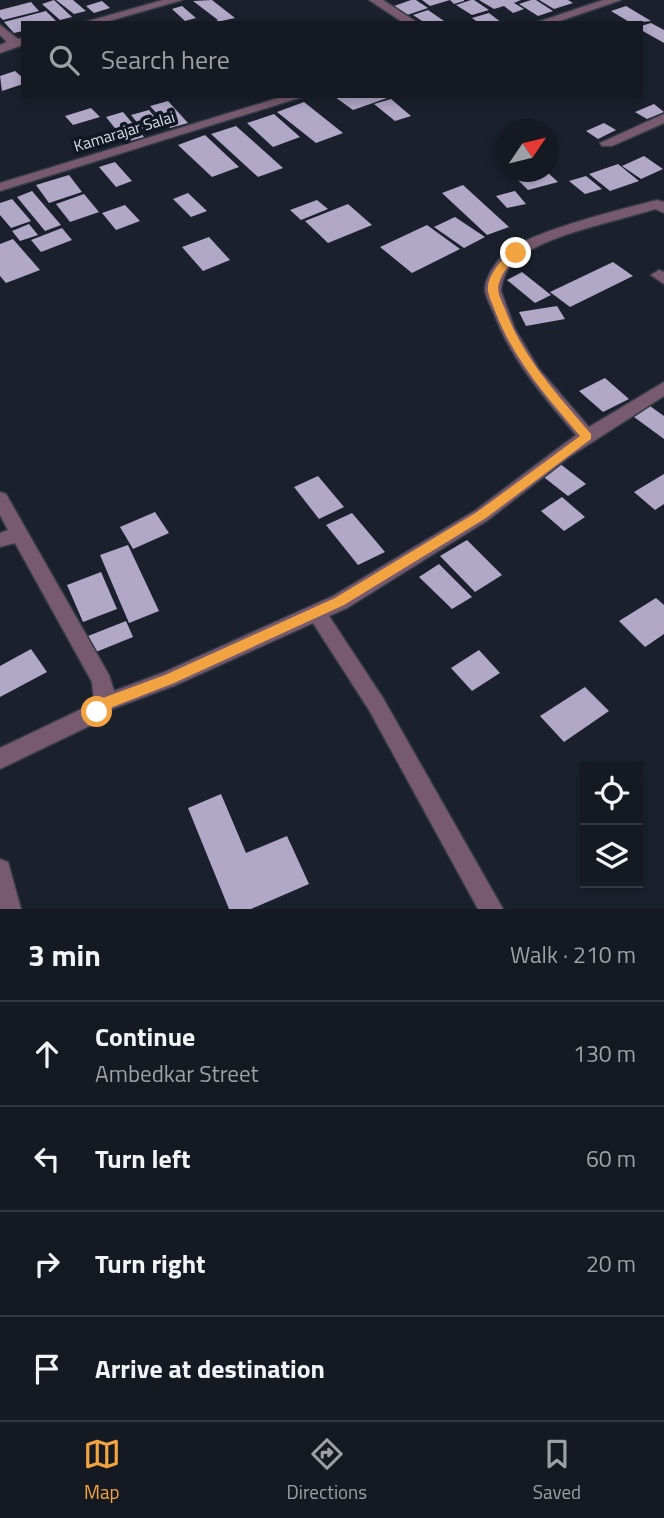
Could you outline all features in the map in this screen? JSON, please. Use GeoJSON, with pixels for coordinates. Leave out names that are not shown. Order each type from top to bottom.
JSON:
{"type":"FeatureCollection","features":[{"type":"Feature","properties":{"kind":"street"},"geometry":{"type":"LineString","coordinates":[[117,0],[131,11]]}},
{"type":"Feature","properties":{"kind":"street"},"geometry":{"type":"LineString","coordinates":[[95,21],[176,0]]}},
{"type":"Feature","properties":{"kind":"street"},"geometry":{"type":"LineString","coordinates":[[375,0],[409,21]]}},
{"type":"Feature","properties":{"kind":"street"},"geometry":{"type":"LineString","coordinates":[[547,21],[615,0]]}},
{"type":"Feature","properties":{"kind":"street"},"geometry":{"type":"LineString","coordinates":[[0,29],[19,42]]}},
{"type":"Feature","properties":{"kind":"street"},"geometry":{"type":"LineString","coordinates":[[0,49],[19,42]]}},
{"type":"Feature","properties":{"kind":"street","name":"Kamarajar Salai"},"geometry":{"type":"LineString","coordinates":[[0,187],[292,98]]}},
{"type":"Feature","properties":{"kind":"street"},"geometry":{"type":"LineString","coordinates":[[607,144],[664,118]]}},
{"type":"Feature","properties":{"kind":"street"},"geometry":{"type":"LineString","coordinates":[[587,436],[533,373],[507,329],[493,291],[494,283],[505,262],[545,238],[662,205]]}},
{"type":"Feature","properties":{"kind":"street"},"geometry":{"type":"LineString","coordinates":[[0,759],[97,712],[105,704],[169,679],[340,602],[482,515],[587,436],[664,388]]}},
{"type":"Feature","properties":{"kind":"street"},"geometry":{"type":"LineString","coordinates":[[0,499],[102,681],[105,704]]}},
{"type":"Feature","properties":{"kind":"street"},"geometry":{"type":"LineString","coordinates":[[0,540],[19,534]]}},
{"type":"Feature","properties":{"kind":"street"},"geometry":{"type":"LineString","coordinates":[[316,612],[376,704],[491,909]]}},
{"type":"Feature","properties":{"kind":"street"},"geometry":{"type":"LineString","coordinates":[[0,870],[9,909]]}},
{"type":"Feature","properties":{"kind":"building"},"geometry":{"type":"Polygon","coordinates":[[[54,0],[72,17],[60,20],[42,4],[54,0]]]}},
{"type":"Feature","properties":{"kind":"building"},"geometry":{"type":"Polygon","coordinates":[[[56,0],[73,0],[86,11],[74,14],[56,0]]]}},
{"type":"Feature","properties":{"kind":"building"},"geometry":{"type":"Polygon","coordinates":[[[212,0],[235,18],[216,21],[218,20],[193,1],[212,0]]]}},
{"type":"Feature","properties":{"kind":"building"},"geometry":{"type":"Polygon","coordinates":[[[416,0],[428,8],[407,15],[394,6],[416,0]]]}},
{"type":"Feature","properties":{"kind":"building"},"geometry":{"type":"Polygon","coordinates":[[[422,0],[450,0],[430,6],[422,0]]]}},
{"type":"Feature","properties":{"kind":"building"},"geometry":{"type":"Polygon","coordinates":[[[450,0],[464,0],[464,1],[454,4],[450,0]]]}},
{"type":"Feature","properties":{"kind":"building"},"geometry":{"type":"Polygon","coordinates":[[[471,0],[489,10],[472,15],[456,5],[471,0]]]}},
{"type":"Feature","properties":{"kind":"building"},"geometry":{"type":"Polygon","coordinates":[[[479,0],[521,0],[514,3],[524,9],[513,13],[504,6],[494,9],[479,0]]]}},
{"type":"Feature","properties":{"kind":"building"},"geometry":{"type":"Polygon","coordinates":[[[536,0],[553,11],[538,16],[519,4],[536,0]]]}},
{"type":"Feature","properties":{"kind":"building"},"geometry":{"type":"Polygon","coordinates":[[[539,0],[568,0],[573,3],[554,9],[539,0]]]}},
{"type":"Feature","properties":{"kind":"building"},"geometry":{"type":"Polygon","coordinates":[[[102,1],[110,8],[94,13],[86,6],[102,1]]]}},
{"type":"Feature","properties":{"kind":"building"},"geometry":{"type":"Polygon","coordinates":[[[31,2],[39,11],[3,20],[0,17],[0,10],[31,2]]]}},
{"type":"Feature","properties":{"kind":"building"},"geometry":{"type":"Polygon","coordinates":[[[182,6],[196,18],[185,21],[172,9],[182,6]]]}},
{"type":"Feature","properties":{"kind":"building"},"geometry":{"type":"Polygon","coordinates":[[[626,6],[651,21],[628,21],[611,11],[626,6]]]}},
{"type":"Feature","properties":{"kind":"building"},"geometry":{"type":"Polygon","coordinates":[[[428,10],[444,21],[422,21],[413,15],[428,10]]]}},
{"type":"Feature","properties":{"kind":"building"},"geometry":{"type":"Polygon","coordinates":[[[46,11],[56,21],[21,21],[21,31],[14,33],[4,22],[46,11]]]}},
{"type":"Feature","properties":{"kind":"building"},"geometry":{"type":"Polygon","coordinates":[[[489,13],[499,21],[476,21],[472,18],[489,13]]]}},
{"type":"Feature","properties":{"kind":"building"},"geometry":{"type":"Polygon","coordinates":[[[651,23],[664,30],[664,43],[643,31],[643,25],[651,23]]]}},
{"type":"Feature","properties":{"kind":"building"},"geometry":{"type":"Polygon","coordinates":[[[15,71],[21,76],[21,85],[2,91],[0,76],[15,71]]]}},
{"type":"Feature","properties":{"kind":"building"},"geometry":{"type":"Polygon","coordinates":[[[336,98],[387,98],[353,110],[336,98]]]}},
{"type":"Feature","properties":{"kind":"building"},"geometry":{"type":"Polygon","coordinates":[[[391,99],[411,116],[395,121],[374,104],[391,99]]]}},
{"type":"Feature","properties":{"kind":"building"},"geometry":{"type":"Polygon","coordinates":[[[168,101],[188,123],[170,128],[150,106],[168,101]]]}},
{"type":"Feature","properties":{"kind":"building"},"geometry":{"type":"Polygon","coordinates":[[[304,102],[343,133],[316,143],[277,112],[304,102]]]}},
{"type":"Feature","properties":{"kind":"building"},"geometry":{"type":"Polygon","coordinates":[[[654,104],[664,112],[647,119],[635,112],[654,104]]]}},
{"type":"Feature","properties":{"kind":"building"},"geometry":{"type":"Polygon","coordinates":[[[91,108],[100,117],[73,125],[65,116],[91,108]]]}},
{"type":"Feature","properties":{"kind":"building"},"geometry":{"type":"Polygon","coordinates":[[[149,110],[162,126],[144,131],[131,115],[149,110]]]}},
{"type":"Feature","properties":{"kind":"building"},"geometry":{"type":"Polygon","coordinates":[[[123,112],[144,137],[126,142],[106,117],[123,112]]]}},
{"type":"Feature","properties":{"kind":"building"},"geometry":{"type":"Polygon","coordinates":[[[274,114],[300,137],[273,147],[247,123],[274,114]]]}},
{"type":"Feature","properties":{"kind":"building"},"geometry":{"type":"Polygon","coordinates":[[[604,123],[616,130],[598,139],[586,131],[604,123]]]}},
{"type":"Feature","properties":{"kind":"building"},"geometry":{"type":"Polygon","coordinates":[[[236,126],[283,168],[258,177],[211,134],[236,126]]]}},
{"type":"Feature","properties":{"kind":"building"},"geometry":{"type":"Polygon","coordinates":[[[205,135],[239,167],[212,177],[178,145],[205,135]]]}},
{"type":"Feature","properties":{"kind":"building"},"geometry":{"type":"Polygon","coordinates":[[[644,156],[663,169],[641,179],[622,166],[644,156]]]}},
{"type":"Feature","properties":{"kind":"building"},"geometry":{"type":"Polygon","coordinates":[[[115,162],[132,181],[116,187],[99,167],[115,162]]]}},
{"type":"Feature","properties":{"kind":"building"},"geometry":{"type":"Polygon","coordinates":[[[618,164],[639,181],[610,191],[589,174],[618,164]]]}},
{"type":"Feature","properties":{"kind":"building"},"geometry":{"type":"Polygon","coordinates":[[[69,175],[82,192],[49,203],[36,185],[69,175]]]}},
{"type":"Feature","properties":{"kind":"building"},"geometry":{"type":"Polygon","coordinates":[[[586,176],[602,189],[585,194],[569,181],[586,176]]]}},
{"type":"Feature","properties":{"kind":"building"},"geometry":{"type":"Polygon","coordinates":[[[520,182],[558,182],[528,190],[520,182]]]}},
{"type":"Feature","properties":{"kind":"building"},"geometry":{"type":"Polygon","coordinates":[[[463,185],[509,227],[487,235],[442,193],[463,185]]]}},
{"type":"Feature","properties":{"kind":"building"},"geometry":{"type":"Polygon","coordinates":[[[32,191],[61,225],[45,231],[17,197],[32,191]]]}},
{"type":"Feature","properties":{"kind":"building"},"geometry":{"type":"Polygon","coordinates":[[[515,191],[526,204],[507,208],[496,196],[515,191]]]}},
{"type":"Feature","properties":{"kind":"building"},"geometry":{"type":"Polygon","coordinates":[[[188,193],[207,211],[191,217],[173,199],[188,193]]]}},
{"type":"Feature","properties":{"kind":"building"},"geometry":{"type":"Polygon","coordinates":[[[84,194],[99,212],[70,222],[56,204],[84,194]]]}},
{"type":"Feature","properties":{"kind":"building"},"geometry":{"type":"Polygon","coordinates":[[[12,199],[31,221],[11,228],[0,215],[0,203],[12,199]]]}},
{"type":"Feature","properties":{"kind":"building"},"geometry":{"type":"Polygon","coordinates":[[[317,200],[328,209],[301,220],[290,210],[317,200]]]}},
{"type":"Feature","properties":{"kind":"building"},"geometry":{"type":"Polygon","coordinates":[[[348,204],[372,225],[328,243],[305,221],[348,204]]]}},
{"type":"Feature","properties":{"kind":"building"},"geometry":{"type":"Polygon","coordinates":[[[125,205],[140,221],[116,230],[102,213],[125,205]]]}},
{"type":"Feature","properties":{"kind":"building"},"geometry":{"type":"Polygon","coordinates":[[[455,217],[485,237],[464,248],[434,227],[455,217]]]}},
{"type":"Feature","properties":{"kind":"building"},"geometry":{"type":"Polygon","coordinates":[[[29,224],[38,235],[20,241],[12,231],[29,224]]]}},
{"type":"Feature","properties":{"kind":"building"},"geometry":{"type":"Polygon","coordinates":[[[427,225],[460,249],[412,273],[380,247],[427,225]]]}},
{"type":"Feature","properties":{"kind":"building"},"geometry":{"type":"Polygon","coordinates":[[[62,228],[72,240],[41,252],[31,240],[62,228]]]}},
{"type":"Feature","properties":{"kind":"building"},"geometry":{"type":"Polygon","coordinates":[[[209,237],[230,260],[203,271],[182,247],[209,237]]]}},
{"type":"Feature","properties":{"kind":"building"},"geometry":{"type":"Polygon","coordinates":[[[13,239],[40,270],[6,283],[0,276],[0,244],[13,239]]]}},
{"type":"Feature","properties":{"kind":"building"},"geometry":{"type":"Polygon","coordinates":[[[613,262],[633,276],[570,307],[550,292],[613,262]]]}},
{"type":"Feature","properties":{"kind":"building"},"geometry":{"type":"Polygon","coordinates":[[[522,272],[551,295],[535,303],[507,280],[522,272]]]}},
{"type":"Feature","properties":{"kind":"building"},"geometry":{"type":"Polygon","coordinates":[[[557,306],[565,319],[526,326],[519,312],[557,306]]]}},
{"type":"Feature","properties":{"kind":"building"},"geometry":{"type":"Polygon","coordinates":[[[605,378],[629,399],[603,412],[579,391],[605,378]]]}},
{"type":"Feature","properties":{"kind":"building"},"geometry":{"type":"Polygon","coordinates":[[[650,406],[664,416],[664,439],[634,417],[650,406]]]}},
{"type":"Feature","properties":{"kind":"building"},"geometry":{"type":"Polygon","coordinates":[[[559,463],[586,484],[568,496],[541,475],[559,463]]]}},
{"type":"Feature","properties":{"kind":"building"},"geometry":{"type":"Polygon","coordinates":[[[664,474],[664,504],[655,510],[634,492],[664,474]]]}},
{"type":"Feature","properties":{"kind":"building"},"geometry":{"type":"Polygon","coordinates":[[[318,476],[344,507],[319,519],[294,487],[318,476]]]}},
{"type":"Feature","properties":{"kind":"building"},"geometry":{"type":"Polygon","coordinates":[[[562,497],[585,517],[564,531],[541,511],[562,497]]]}},
{"type":"Feature","properties":{"kind":"building"},"geometry":{"type":"Polygon","coordinates":[[[155,512],[169,533],[133,549],[120,527],[155,512]]]}},
{"type":"Feature","properties":{"kind":"building"},"geometry":{"type":"Polygon","coordinates":[[[352,513],[385,552],[358,565],[326,525],[352,513]]]}},
{"type":"Feature","properties":{"kind":"building"},"geometry":{"type":"Polygon","coordinates":[[[467,540],[502,575],[475,592],[440,556],[467,540]]]}},
{"type":"Feature","properties":{"kind":"building"},"geometry":{"type":"Polygon","coordinates":[[[128,545],[159,611],[129,623],[100,555],[128,545]]]}},
{"type":"Feature","properties":{"kind":"building"},"geometry":{"type":"Polygon","coordinates":[[[439,564],[472,597],[452,609],[419,577],[439,564]]]}},
{"type":"Feature","properties":{"kind":"building"},"geometry":{"type":"Polygon","coordinates":[[[101,572],[117,609],[83,622],[67,585],[101,572]]]}},
{"type":"Feature","properties":{"kind":"building"},"geometry":{"type":"Polygon","coordinates":[[[656,598],[664,605],[664,634],[645,647],[619,621],[656,598]]]}},
{"type":"Feature","properties":{"kind":"building"},"geometry":{"type":"Polygon","coordinates":[[[126,621],[133,637],[91,654],[83,638],[126,621]]]}},
{"type":"Feature","properties":{"kind":"building"},"geometry":{"type":"Polygon","coordinates":[[[31,649],[47,672],[0,697],[0,666],[31,649]]]}},
{"type":"Feature","properties":{"kind":"building"},"geometry":{"type":"Polygon","coordinates":[[[479,650],[500,673],[472,691],[451,668],[479,650]]]}},
{"type":"Feature","properties":{"kind":"building"},"geometry":{"type":"Polygon","coordinates":[[[585,687],[609,711],[564,742],[540,716],[585,687]]]}},
{"type":"Feature","properties":{"kind":"building"},"geometry":{"type":"Polygon","coordinates":[[[221,794],[246,853],[287,836],[309,884],[251,909],[229,909],[188,808],[221,794]]]}},
{"type":"Feature","properties":{"kind":"route"},"geometry":{"type":"LineString","coordinates":[[97,712],[105,704],[169,679],[340,602],[424,553],[482,515],[587,436],[533,373],[507,329],[493,291],[496,275],[516,253]]}}]}
